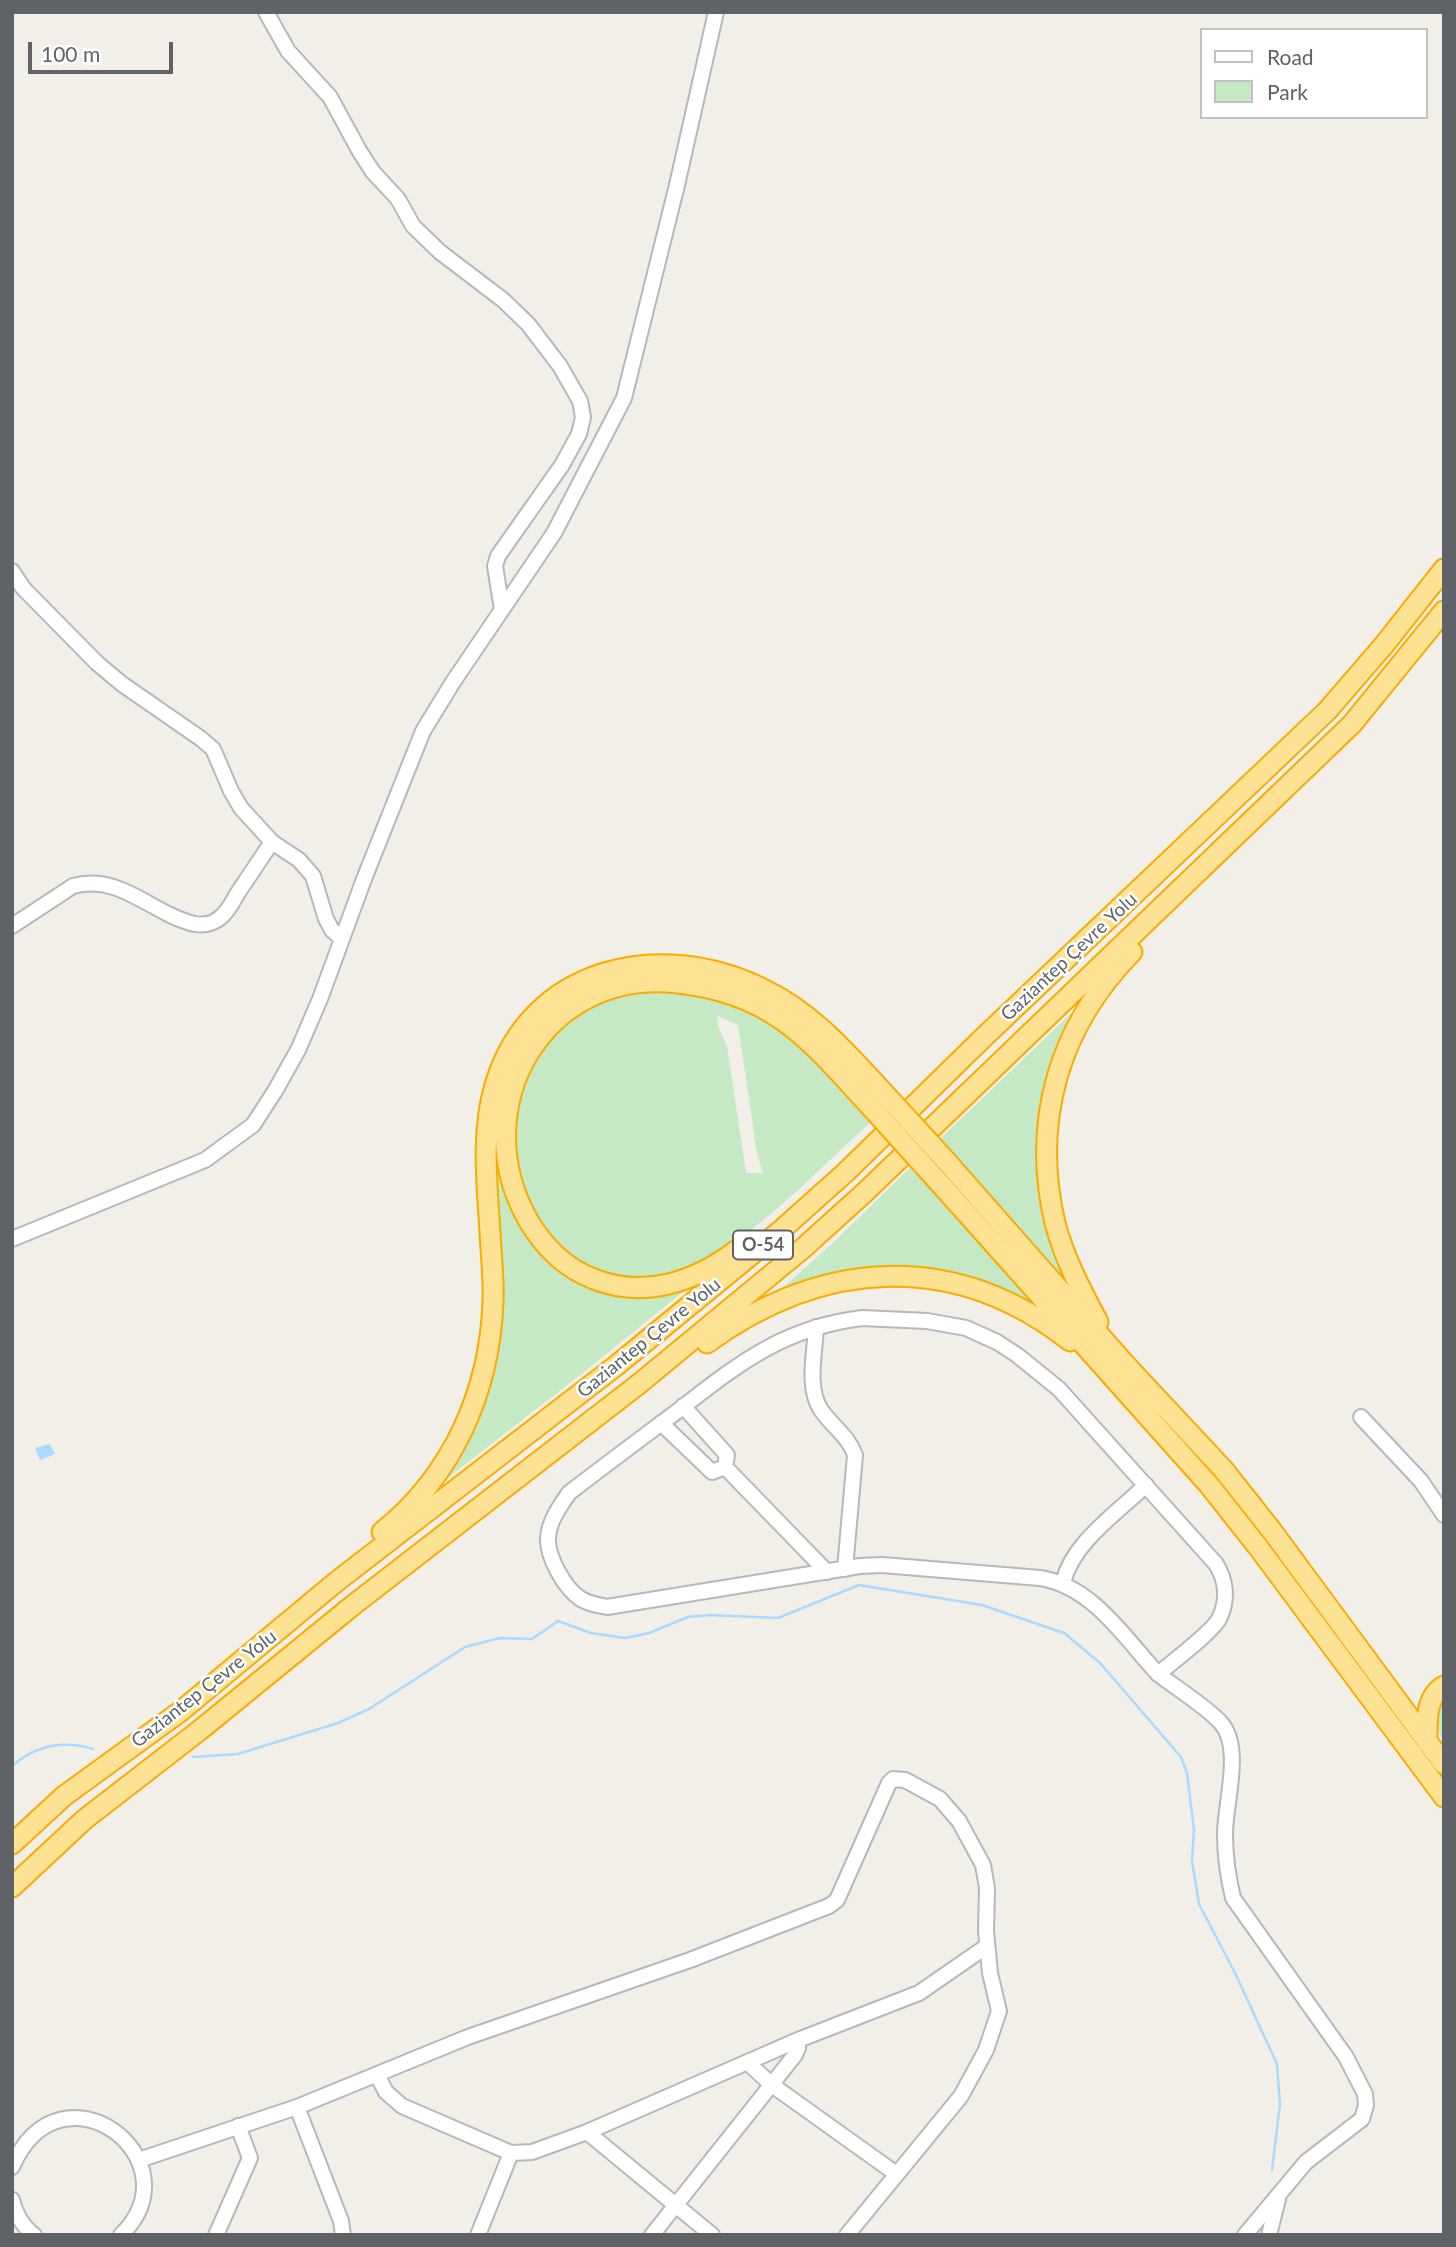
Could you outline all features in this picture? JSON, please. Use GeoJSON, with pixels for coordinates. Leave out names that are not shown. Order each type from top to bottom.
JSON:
{"type":"FeatureCollection","features":[{"type":"Feature","properties":{"kind":"highway","name":"Gaziantep Çevre Yolu"},"geometry":{"type":"LineString","coordinates":[[12,1844],[64,1796],[181,1711],[336,1582],[607,1373],[779,1232],[846,1172],[1327,711],[1444,569]]}},
{"type":"Feature","properties":{"kind":"highway","name":"Gaziantep Çevre Yolu"},"geometry":{"type":"LineString","coordinates":[[12,1886],[85,1819],[200,1730],[352,1606],[640,1383],[801,1250],[863,1194],[1352,724],[1444,611]]}},
{"type":"Feature","properties":{"kind":"highway"},"geometry":{"type":"LineString","coordinates":[[1167,1407],[1099,1322],[1075,1280],[1056,1225],[1050,1194],[1047,1128],[1051,1097],[1063,1056],[1076,1027],[1106,981],[1155,929],[1185,884]]}},
{"type":"Feature","properties":{"kind":"highway"},"geometry":{"type":"LineString","coordinates":[[336,1582],[359,1549],[386,1529],[425,1490],[454,1450],[472,1411],[486,1362],[493,1312],[486,1168],[490,1108],[500,1069],[513,1043],[533,1015],[548,1001],[566,988],[584,980],[631,966],[658,964],[715,971],[765,989],[808,1017],[847,1053],[876,1098],[935,1178],[1153,1421],[1250,1536],[1444,1797]]}},
{"type":"Feature","properties":{"kind":"highway"},"geometry":{"type":"LineString","coordinates":[[846,1172],[705,1272],[681,1282],[655,1287],[631,1289],[607,1285],[584,1276],[550,1252],[525,1214],[508,1168],[505,1144],[509,1106],[527,1055],[547,1026],[562,1013],[595,994],[615,987],[640,982],[666,982],[712,988],[737,996],[782,1020],[876,1098],[948,1163],[1125,1364],[1223,1469],[1444,1764]]}},
{"type":"Feature","properties":{"kind":"highway"},"geometry":{"type":"LineString","coordinates":[[640,1383],[684,1359],[738,1320],[790,1295],[845,1280],[878,1276],[922,1277],[967,1287],[1029,1313],[1076,1346],[1153,1421]]}},
{"type":"Feature","properties":{"kind":"highway"},"geometry":{"type":"LineString","coordinates":[[1427,1742],[1427,1714],[1432,1697],[1444,1686]]}},
{"type":"Feature","properties":{"kind":"street"},"geometry":{"type":"LineString","coordinates":[[266,12],[288,51],[330,97],[373,172],[398,199],[414,226],[440,252],[503,300],[528,324],[560,366],[580,401],[583,417],[579,434],[562,465],[498,556],[495,566],[502,610]]}},
{"type":"Feature","properties":{"kind":"street"},"geometry":{"type":"LineString","coordinates":[[12,1239],[205,1160],[253,1125],[275,1091],[298,1050],[320,999],[423,731],[554,533],[624,398],[677,185],[716,12]]}},
{"type":"Feature","properties":{"kind":"street"},"geometry":{"type":"LineString","coordinates":[[12,571],[23,588],[97,663],[213,749],[241,808],[272,842],[299,860],[313,876],[326,919],[332,930],[342,939]]}},
{"type":"Feature","properties":{"kind":"street"},"geometry":{"type":"LineString","coordinates":[[12,926],[73,886],[82,883],[113,887],[198,925],[213,923],[225,914],[272,842]]}},
{"type":"Feature","properties":{"kind":"street"},"geometry":{"type":"LineString","coordinates":[[1158,1674],[1220,1620],[1225,1590],[1224,1578],[1216,1564],[1059,1389],[997,1342],[966,1328],[927,1321],[862,1318],[816,1327],[777,1342],[706,1387],[569,1493],[551,1523],[548,1539],[551,1555],[569,1586],[579,1598],[607,1607],[882,1565],[1040,1578],[1063,1583],[1087,1597],[1158,1674],[1221,1723],[1231,1738],[1232,1756],[1225,1833],[1228,1877],[1233,1898],[1346,2057],[1365,2094],[1366,2105],[1362,2119],[1306,2162],[1245,2235]]}},
{"type":"Feature","properties":{"kind":"street"},"geometry":{"type":"LineString","coordinates":[[816,1327],[813,1382],[816,1401],[849,1443],[855,1455],[845,1569]]}},
{"type":"Feature","properties":{"kind":"street"},"geometry":{"type":"LineString","coordinates":[[683,1406],[727,1455],[725,1467]]}},
{"type":"Feature","properties":{"kind":"street"},"geometry":{"type":"LineString","coordinates":[[1361,1417],[1422,1481],[1444,1515]]}},
{"type":"Feature","properties":{"kind":"street"},"geometry":{"type":"LineString","coordinates":[[661,1423],[712,1472],[725,1467]]}},
{"type":"Feature","properties":{"kind":"street"},"geometry":{"type":"LineString","coordinates":[[725,1467],[827,1572]]}},
{"type":"Feature","properties":{"kind":"street"},"geometry":{"type":"LineString","coordinates":[[1063,1583],[1070,1562],[1080,1548],[1146,1485]]}},
{"type":"Feature","properties":{"kind":"street"},"geometry":{"type":"LineString","coordinates":[[139,2160],[297,2107],[468,2037],[690,1960],[829,1906],[837,1900],[889,1783],[893,1779],[905,1780],[940,1799],[959,1821],[983,1865],[987,1888],[990,1973],[999,2011],[986,2050],[961,2095],[846,2235]]}},
{"type":"Feature","properties":{"kind":"street"},"geometry":{"type":"LineString","coordinates":[[377,2076],[386,2092],[402,2106],[511,2154],[532,2152],[587,2132],[797,2040],[919,1993],[988,1946]]}},
{"type":"Feature","properties":{"kind":"street"},"geometry":{"type":"LineString","coordinates":[[652,2235],[772,2085],[797,2051],[797,2040]]}},
{"type":"Feature","properties":{"kind":"street"},"geometry":{"type":"LineString","coordinates":[[747,2062],[772,2085],[895,2173]]}},
{"type":"Feature","properties":{"kind":"street"},"geometry":{"type":"LineString","coordinates":[[297,2107],[341,2221],[343,2235]]}},
{"type":"Feature","properties":{"kind":"street"},"geometry":{"type":"LineString","coordinates":[[12,2167],[20,2148],[34,2133],[52,2122],[73,2118],[93,2120],[112,2128],[128,2142],[139,2160],[144,2179],[142,2199],[135,2218],[121,2235]]}},
{"type":"Feature","properties":{"kind":"street"},"geometry":{"type":"LineString","coordinates":[[216,2235],[250,2158],[238,2126]]}},
{"type":"Feature","properties":{"kind":"street"},"geometry":{"type":"LineString","coordinates":[[587,2132],[712,2235]]}},
{"type":"Feature","properties":{"kind":"street"},"geometry":{"type":"LineString","coordinates":[[478,2235],[511,2154]]}},
{"type":"Feature","properties":{"kind":"street"},"geometry":{"type":"LineString","coordinates":[[1269,2235],[1279,2194]]}},
{"type":"Feature","properties":{"kind":"street"},"geometry":{"type":"LineString","coordinates":[[13,2206],[28,2231],[34,2235]]}},
{"type":"Feature","properties":{"kind":"green space"},"geometry":{"type":"Polygon","coordinates":[[[666,990],[733,1004],[771,1021],[817,1060],[873,1120],[783,1203],[745,1234],[698,1265],[655,1277],[608,1275],[578,1263],[559,1248],[543,1229],[531,1207],[517,1159],[516,1111],[540,1048],[566,1022],[606,1001],[635,993],[666,990]],[[717,1016],[718,1026],[727,1046],[746,1173],[763,1173],[757,1153],[738,1025],[717,1016]]]}},
{"type":"Feature","properties":{"kind":"green space"},"geometry":{"type":"Polygon","coordinates":[[[1082,1003],[1042,1117],[1076,1295],[938,1141],[1082,1003]]]}},
{"type":"Feature","properties":{"kind":"green space"},"geometry":{"type":"Polygon","coordinates":[[[494,1131],[496,1160],[502,1156],[571,1276],[690,1286],[436,1487],[479,1411],[494,1131]]]}},
{"type":"Feature","properties":{"kind":"green space"},"geometry":{"type":"Polygon","coordinates":[[[913,1165],[1056,1320],[990,1288],[828,1278],[777,1293],[913,1165]]]}},
{"type":"Feature","properties":{"kind":"green space"},"geometry":{"type":"Polygon","coordinates":[[[1444,1693],[1444,1743],[1438,1730],[1437,1718],[1444,1693]]]}},
{"type":"Feature","properties":{"kind":"water"},"geometry":{"type":"Polygon","coordinates":[[[50,1444],[55,1454],[40,1460],[35,1448],[50,1444]]]}},
{"type":"Feature","properties":{"kind":"waterway"},"geometry":{"type":"LineString","coordinates":[[193,1757],[238,1754],[338,1723],[369,1709],[465,1647],[500,1638],[532,1639],[558,1621],[591,1633],[625,1638],[649,1633],[688,1617],[709,1615],[778,1618],[859,1585],[982,1605],[1064,1633],[1100,1663],[1181,1757],[1187,1773],[1194,1830],[1192,1861],[1199,1904],[1235,1973],[1277,2064],[1280,2104],[1272,2170]]}},
{"type":"Feature","properties":{"kind":"waterway"},"geometry":{"type":"LineString","coordinates":[[12,1766],[40,1749],[60,1745],[93,1749]]}}]}
